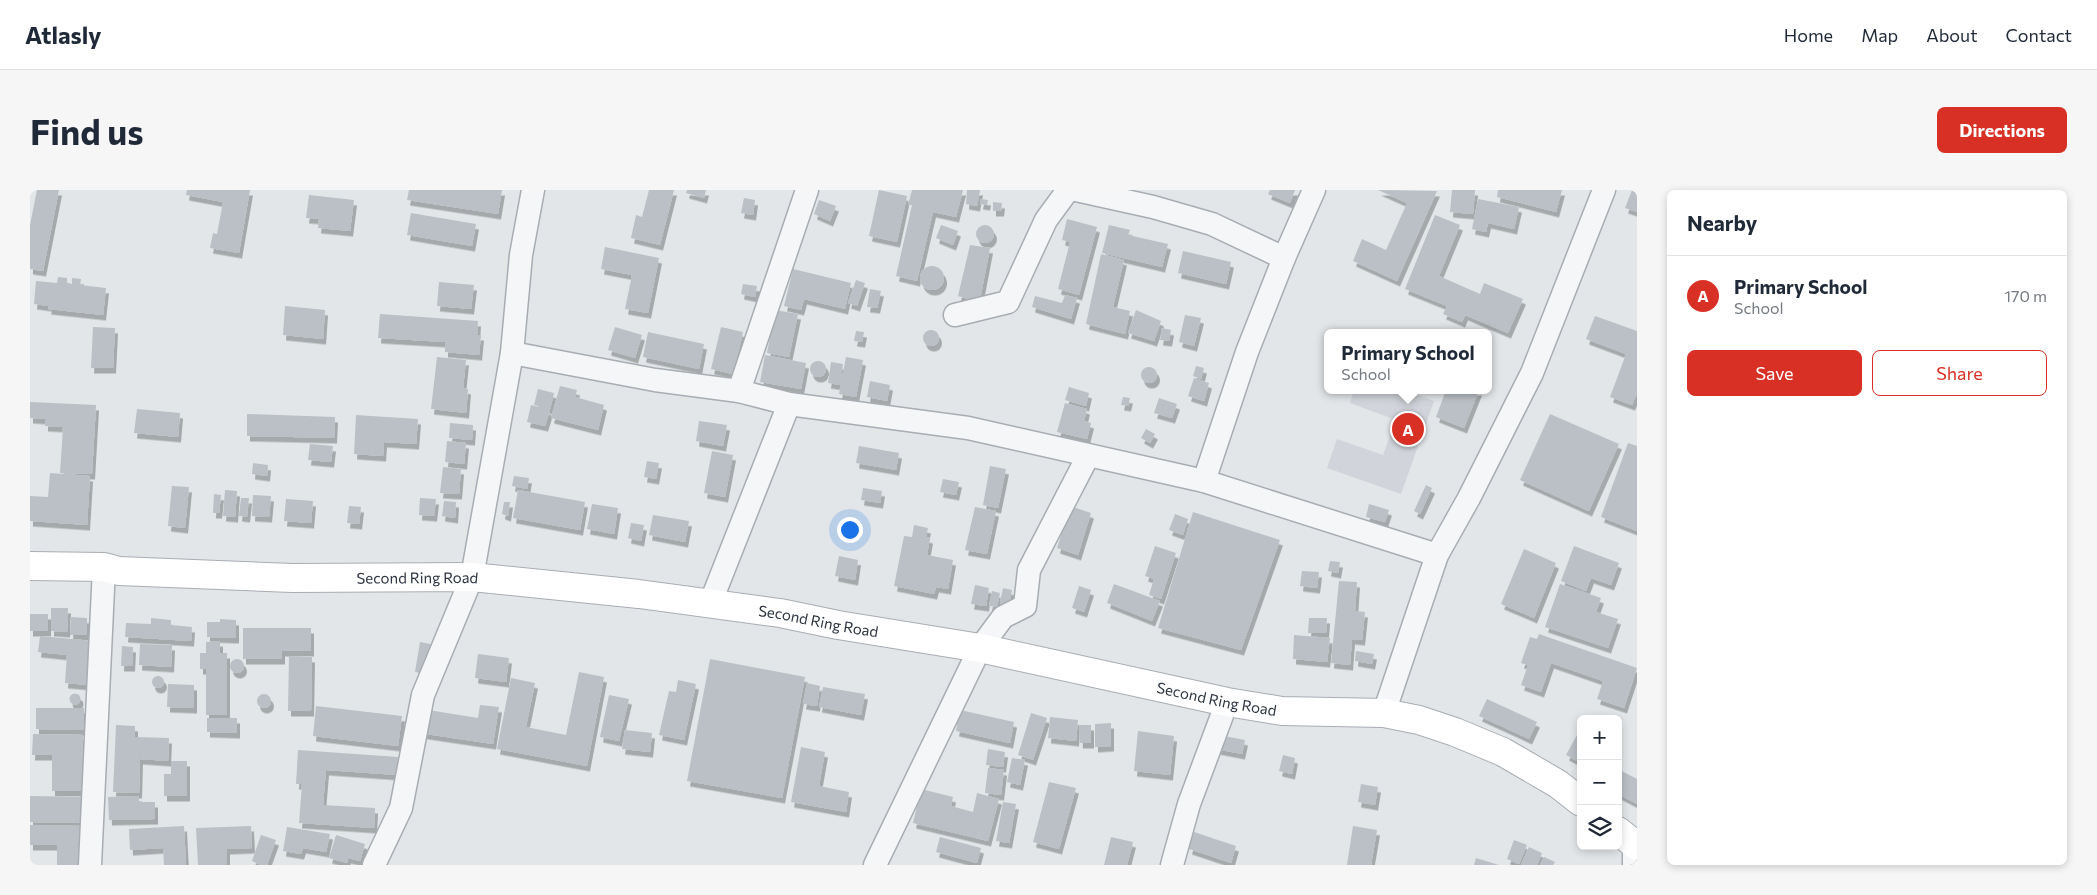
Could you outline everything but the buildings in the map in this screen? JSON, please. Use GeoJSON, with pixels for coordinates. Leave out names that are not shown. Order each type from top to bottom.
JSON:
{"type":"FeatureCollection","features":[{"type":"Feature","properties":{"kind":"street"},"geometry":{"type":"LineString","coordinates":[[374,865],[401,808],[423,695],[472,577],[512,352],[521,255],[534,190]]}},
{"type":"Feature","properties":{"kind":"street"},"geometry":{"type":"LineString","coordinates":[[739,390],[807,190]]}},
{"type":"Feature","properties":{"kind":"street"},"geometry":{"type":"LineString","coordinates":[[955,315],[1008,302],[1046,220],[1068,190]]}},
{"type":"Feature","properties":{"kind":"street"},"geometry":{"type":"LineString","coordinates":[[1076,190],[1153,207],[1212,224],[1284,258]]}},
{"type":"Feature","properties":{"kind":"street"},"geometry":{"type":"LineString","coordinates":[[1204,481],[1247,352],[1284,258],[1314,190]]}},
{"type":"Feature","properties":{"kind":"street"},"geometry":{"type":"LineString","coordinates":[[1384,713],[1437,555],[1469,498],[1532,373],[1604,190]]}},
{"type":"Feature","properties":{"kind":"street"},"geometry":{"type":"LineString","coordinates":[[512,352],[655,380],[739,390],[789,404],[968,428],[1204,481],[1437,555]]}},
{"type":"Feature","properties":{"kind":"street"},"geometry":{"type":"LineString","coordinates":[[710,604],[789,404]]}},
{"type":"Feature","properties":{"kind":"street"},"geometry":{"type":"LineString","coordinates":[[875,865],[980,648],[1003,616],[1025,606],[1029,570],[1088,456]]}},
{"type":"Feature","properties":{"kind":"street","name":"Second Ring Road"},"geometry":{"type":"LineString","coordinates":[[30,566],[104,567],[119,571],[292,578],[472,577],[639,594],[780,613],[838,625],[980,648],[1227,702],[1282,711],[1384,713],[1418,720],[1456,732],[1503,752],[1558,784],[1577,799]]}},
{"type":"Feature","properties":{"kind":"street"},"geometry":{"type":"LineString","coordinates":[[90,865],[104,567]]}},
{"type":"Feature","properties":{"kind":"street"},"geometry":{"type":"LineString","coordinates":[[1172,865],[1189,804],[1227,702]]}},
{"type":"Feature","properties":{"kind":"shaded area"},"geometry":{"type":"Polygon","coordinates":[[[1353,394],[1415,394],[1434,401],[1401,494],[1327,468],[1337,439],[1383,455],[1396,420],[1350,403],[1353,394]]]}},
{"type":"Feature","properties":{"kind":"place","name":"Primary School"},"geometry":{"type":"Point","coordinates":[1408,429]}}]}
